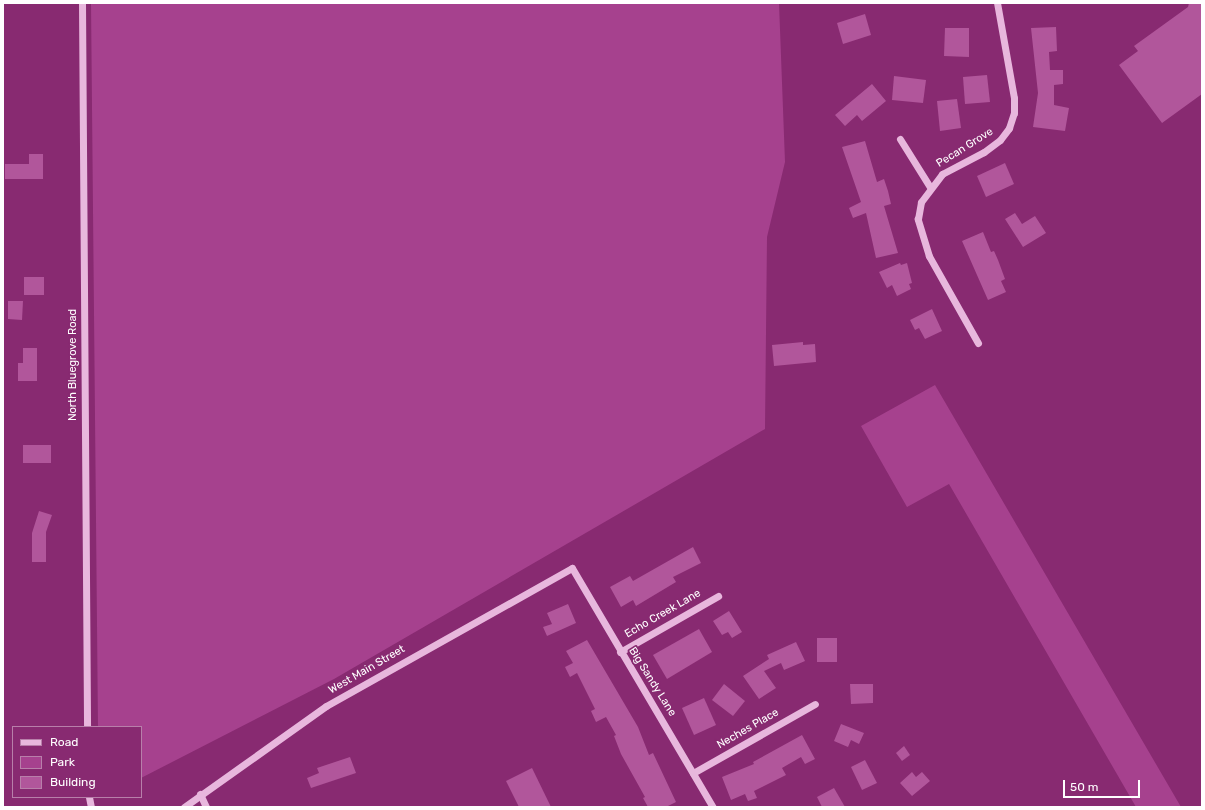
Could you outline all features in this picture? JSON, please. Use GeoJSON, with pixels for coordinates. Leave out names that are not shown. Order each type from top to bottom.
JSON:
{"type":"FeatureCollection","features":[{"type":"Feature","properties":{"kind":"street","name":"North Bluegrove Road"},"geometry":{"type":"LineString","coordinates":[[82,3],[87,726]]}},
{"type":"Feature","properties":{"kind":"street","name":"Pecan Grove"},"geometry":{"type":"LineString","coordinates":[[978,344],[922,239],[918,219],[921,202],[930,187],[948,170],[1000,140],[1009,128],[1014,113],[1014,98],[997,3]]}},
{"type":"Feature","properties":{"kind":"street"},"geometry":{"type":"LineString","coordinates":[[900,139],[930,187]]}},
{"type":"Feature","properties":{"kind":"street","name":"Big Sandy Lane"},"geometry":{"type":"LineString","coordinates":[[572,568],[620,652],[713,807]]}},
{"type":"Feature","properties":{"kind":"street","name":"West Main Street"},"geometry":{"type":"LineString","coordinates":[[184,807],[200,794],[326,706],[572,568]]}},
{"type":"Feature","properties":{"kind":"street","name":"Echo Creek Lane"},"geometry":{"type":"LineString","coordinates":[[620,652],[718,596]]}},
{"type":"Feature","properties":{"kind":"street","name":"Neches Place"},"geometry":{"type":"LineString","coordinates":[[693,773],[815,704]]}},
{"type":"Feature","properties":{"kind":"street"},"geometry":{"type":"LineString","coordinates":[[200,794],[206,807]]}},
{"type":"Feature","properties":{"kind":"green space"},"geometry":{"type":"Polygon","coordinates":[[[91,3],[779,3],[785,162],[767,237],[765,429],[334,679],[142,777],[142,726],[98,726],[91,3]]]}},
{"type":"Feature","properties":{"kind":"green space"},"geometry":{"type":"Polygon","coordinates":[[[935,385],[1181,807],[1136,807],[949,484],[907,507],[861,426],[935,385]]]}},
{"type":"Feature","properties":{"kind":"building"},"geometry":{"type":"Polygon","coordinates":[[[1189,3],[1202,3],[1202,94],[1162,123],[1119,65],[1138,51],[1134,46],[1188,7],[1189,3]]]}},
{"type":"Feature","properties":{"kind":"building"},"geometry":{"type":"Polygon","coordinates":[[[865,14],[871,35],[843,44],[837,23],[865,14]]]}},
{"type":"Feature","properties":{"kind":"building"},"geometry":{"type":"Polygon","coordinates":[[[1056,27],[1057,51],[1049,52],[1050,70],[1063,70],[1063,84],[1054,85],[1054,105],[1069,108],[1065,131],[1033,127],[1038,93],[1031,28],[1056,27]]]}},
{"type":"Feature","properties":{"kind":"building"},"geometry":{"type":"Polygon","coordinates":[[[945,28],[969,28],[969,57],[944,56],[945,28]]]}},
{"type":"Feature","properties":{"kind":"building"},"geometry":{"type":"Polygon","coordinates":[[[987,75],[990,102],[965,104],[963,77],[987,75]]]}},
{"type":"Feature","properties":{"kind":"building"},"geometry":{"type":"Polygon","coordinates":[[[894,76],[926,80],[923,103],[892,100],[894,76]]]}},
{"type":"Feature","properties":{"kind":"building"},"geometry":{"type":"Polygon","coordinates":[[[872,84],[886,101],[862,121],[857,115],[845,126],[835,115],[872,84]]]}},
{"type":"Feature","properties":{"kind":"building"},"geometry":{"type":"Polygon","coordinates":[[[957,99],[961,128],[940,131],[937,101],[957,99]]]}},
{"type":"Feature","properties":{"kind":"building"},"geometry":{"type":"Polygon","coordinates":[[[865,141],[877,182],[884,179],[888,191],[891,204],[884,206],[898,253],[876,258],[866,213],[853,218],[849,208],[861,202],[842,147],[865,141]]]}},
{"type":"Feature","properties":{"kind":"building"},"geometry":{"type":"Polygon","coordinates":[[[29,154],[43,154],[43,179],[5,179],[5,164],[29,164],[29,154]]]}},
{"type":"Feature","properties":{"kind":"building"},"geometry":{"type":"Polygon","coordinates":[[[1005,163],[1014,184],[986,197],[977,176],[1005,163]]]}},
{"type":"Feature","properties":{"kind":"building"},"geometry":{"type":"Polygon","coordinates":[[[1015,213],[1022,224],[1035,216],[1046,233],[1023,247],[1005,219],[1015,213]]]}},
{"type":"Feature","properties":{"kind":"building"},"geometry":{"type":"Polygon","coordinates":[[[983,232],[991,252],[994,251],[998,260],[1005,279],[1001,281],[1006,292],[988,300],[962,241],[983,232]]]}},
{"type":"Feature","properties":{"kind":"building"},"geometry":{"type":"Polygon","coordinates":[[[900,263],[901,265],[907,263],[912,283],[909,284],[911,289],[897,296],[892,285],[887,288],[879,272],[900,263]]]}},
{"type":"Feature","properties":{"kind":"building"},"geometry":{"type":"Polygon","coordinates":[[[24,277],[44,277],[44,295],[24,295],[24,277]]]}},
{"type":"Feature","properties":{"kind":"building"},"geometry":{"type":"Polygon","coordinates":[[[8,301],[23,301],[22,320],[8,319],[8,301]]]}},
{"type":"Feature","properties":{"kind":"building"},"geometry":{"type":"Polygon","coordinates":[[[932,309],[942,331],[925,339],[919,328],[915,330],[910,320],[932,309]]]}},
{"type":"Feature","properties":{"kind":"building"},"geometry":{"type":"Polygon","coordinates":[[[803,342],[803,345],[815,344],[816,362],[774,366],[772,345],[803,342]]]}},
{"type":"Feature","properties":{"kind":"building"},"geometry":{"type":"Polygon","coordinates":[[[23,348],[37,348],[37,381],[18,381],[18,363],[23,363],[23,348]]]}},
{"type":"Feature","properties":{"kind":"building"},"geometry":{"type":"Polygon","coordinates":[[[23,445],[51,445],[51,463],[23,463],[23,445]]]}},
{"type":"Feature","properties":{"kind":"building"},"geometry":{"type":"Polygon","coordinates":[[[39,511],[52,515],[46,532],[46,562],[32,562],[32,533],[39,511]]]}},
{"type":"Feature","properties":{"kind":"building"},"geometry":{"type":"Polygon","coordinates":[[[693,547],[701,563],[673,577],[676,582],[636,606],[633,600],[621,607],[610,587],[630,576],[633,581],[693,547]]]}},
{"type":"Feature","properties":{"kind":"building"},"geometry":{"type":"Polygon","coordinates":[[[568,604],[576,623],[547,636],[543,627],[552,624],[547,613],[568,604]]]}},
{"type":"Feature","properties":{"kind":"building"},"geometry":{"type":"Polygon","coordinates":[[[729,611],[742,632],[732,638],[728,632],[722,635],[713,621],[729,611]]]}},
{"type":"Feature","properties":{"kind":"building"},"geometry":{"type":"Polygon","coordinates":[[[699,629],[712,652],[667,679],[653,655],[699,629]]]}},
{"type":"Feature","properties":{"kind":"building"},"geometry":{"type":"Polygon","coordinates":[[[817,638],[837,638],[837,662],[817,662],[817,638]]]}},
{"type":"Feature","properties":{"kind":"building"},"geometry":{"type":"Polygon","coordinates":[[[587,640],[638,727],[649,755],[653,753],[676,802],[666,807],[648,807],[643,798],[645,797],[621,754],[614,736],[616,735],[606,717],[596,722],[591,711],[595,709],[577,673],[570,677],[565,667],[573,663],[566,651],[587,640]]]}},
{"type":"Feature","properties":{"kind":"building"},"geometry":{"type":"Polygon","coordinates":[[[796,642],[805,661],[784,670],[781,663],[764,671],[776,688],[759,699],[743,676],[769,659],[767,655],[796,642]]]}},
{"type":"Feature","properties":{"kind":"building"},"geometry":{"type":"Polygon","coordinates":[[[724,684],[745,701],[733,716],[712,700],[724,684]]]}},
{"type":"Feature","properties":{"kind":"building"},"geometry":{"type":"Polygon","coordinates":[[[850,684],[873,684],[873,703],[851,704],[850,684]]]}},
{"type":"Feature","properties":{"kind":"building"},"geometry":{"type":"Polygon","coordinates":[[[704,698],[716,725],[694,735],[682,708],[704,698]]]}},
{"type":"Feature","properties":{"kind":"building"},"geometry":{"type":"Polygon","coordinates":[[[841,724],[864,733],[859,744],[851,740],[848,747],[834,741],[841,724]]]}},
{"type":"Feature","properties":{"kind":"building"},"geometry":{"type":"Polygon","coordinates":[[[802,735],[815,759],[805,764],[801,757],[782,768],[786,775],[754,791],[757,798],[748,801],[745,794],[731,800],[722,777],[754,764],[753,762],[802,735]]]}},
{"type":"Feature","properties":{"kind":"building"},"geometry":{"type":"Polygon","coordinates":[[[904,746],[910,755],[902,761],[896,753],[904,746]]]}},
{"type":"Feature","properties":{"kind":"building"},"geometry":{"type":"Polygon","coordinates":[[[350,757],[356,773],[311,788],[307,778],[319,773],[317,768],[350,757]]]}},
{"type":"Feature","properties":{"kind":"building"},"geometry":{"type":"Polygon","coordinates":[[[865,760],[877,783],[862,790],[851,767],[865,760]]]}},
{"type":"Feature","properties":{"kind":"building"},"geometry":{"type":"Polygon","coordinates":[[[532,768],[551,807],[519,807],[506,781],[532,768]]]}},
{"type":"Feature","properties":{"kind":"building"},"geometry":{"type":"Polygon","coordinates":[[[912,772],[916,777],[922,772],[930,781],[912,796],[900,783],[912,772]]]}},
{"type":"Feature","properties":{"kind":"building"},"geometry":{"type":"Polygon","coordinates":[[[834,788],[845,807],[822,807],[817,797],[834,788]]]}}]}
